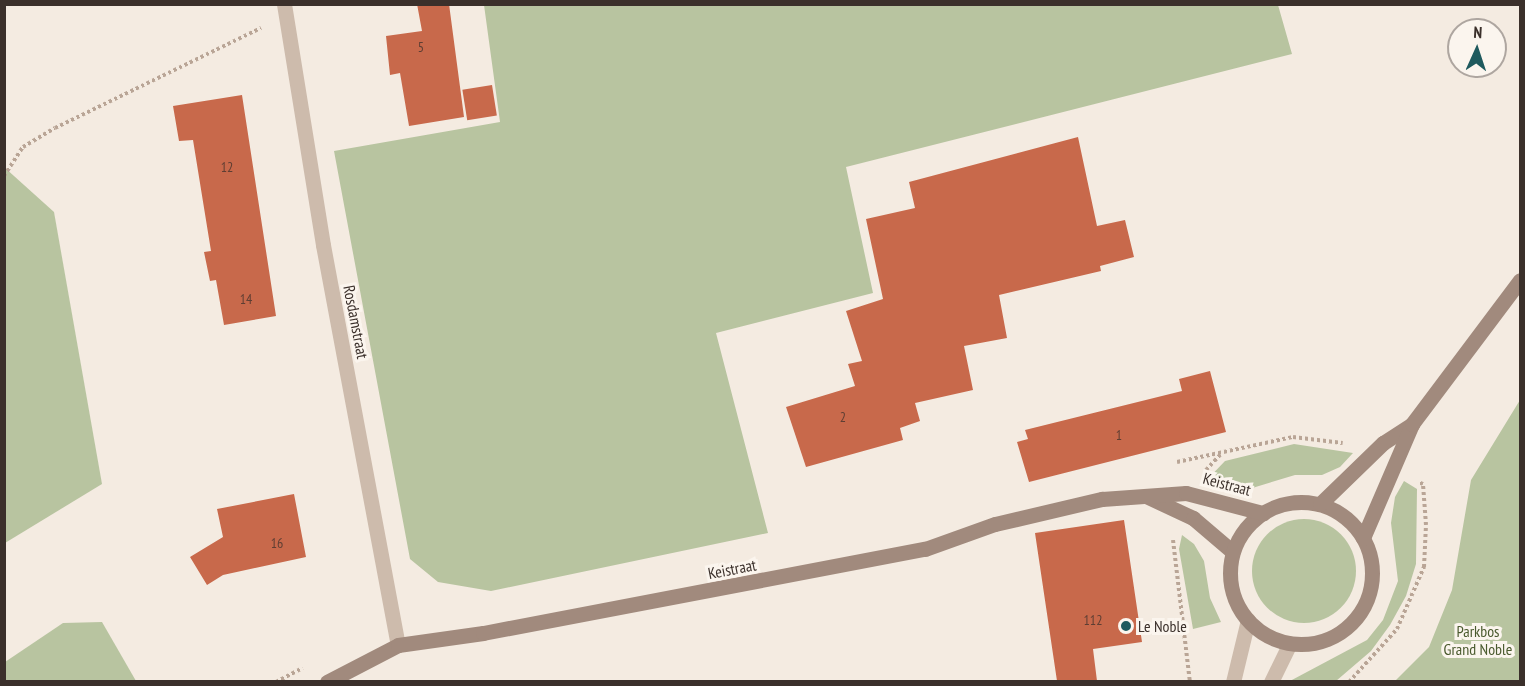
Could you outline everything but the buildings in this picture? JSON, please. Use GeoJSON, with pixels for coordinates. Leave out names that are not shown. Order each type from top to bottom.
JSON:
{"type":"FeatureCollection","features":[{"type":"Feature","properties":{"kind":"street","name":"Rosdamstraat"},"geometry":{"type":"LineString","coordinates":[[285,11],[323,245],[398,645]]}},
{"type":"Feature","properties":{"kind":"street"},"geometry":{"type":"LineString","coordinates":[[1363,538],[1412,424],[1521,280]]}},
{"type":"Feature","properties":{"kind":"street"},"geometry":{"type":"LineString","coordinates":[[1320,504],[1371,453],[1412,424]]}},
{"type":"Feature","properties":{"kind":"street","name":"Keistraat"},"geometry":{"type":"LineString","coordinates":[[327,681],[398,645],[747,585],[925,549],[1044,512],[1102,500],[1186,493],[1263,513]]}},
{"type":"Feature","properties":{"kind":"street","name":"Keistraat"},"geometry":{"type":"LineString","coordinates":[[1146,496],[1192,518],[1233,552]]}},
{"type":"Feature","properties":{"kind":"street"},"geometry":{"type":"LineString","coordinates":[[1280,504],[1320,504],[1352,523],[1363,538],[1373,576],[1360,613],[1329,638],[1290,643],[1274,639],[1248,620],[1231,588],[1233,552],[1244,530],[1263,513],[1280,504]]}},
{"type":"Feature","properties":{"kind":"street"},"geometry":{"type":"LineString","coordinates":[[1233,681],[1248,620]]}},
{"type":"Feature","properties":{"kind":"street"},"geometry":{"type":"LineString","coordinates":[[1271,681],[1290,643]]}},
{"type":"Feature","properties":{"kind":"path"},"geometry":{"type":"LineString","coordinates":[[4,176],[23,147],[54,128],[285,11]]}},
{"type":"Feature","properties":{"kind":"path"},"geometry":{"type":"LineString","coordinates":[[1221,454],[1293,437],[1321,438],[1371,453]]}},
{"type":"Feature","properties":{"kind":"path"},"geometry":{"type":"LineString","coordinates":[[1349,681],[1397,629],[1424,567],[1423,484],[1395,467]]}},
{"type":"Feature","properties":{"kind":"path"},"geometry":{"type":"LineString","coordinates":[[1179,511],[1172,548],[1190,681]]}},
{"type":"Feature","properties":{"kind":"green space"},"geometry":{"type":"Polygon","coordinates":[[[484,5],[1278,5],[1292,54],[846,167],[873,293],[716,333],[768,533],[491,591],[438,582],[410,559],[334,151],[500,122],[484,5]]]}},
{"type":"Feature","properties":{"kind":"green space"},"geometry":{"type":"Polygon","coordinates":[[[4,167],[54,212],[102,484],[5,543],[4,167]]]}},
{"type":"Feature","properties":{"kind":"green space","name":"Parkbos Grand Noble"},"geometry":{"type":"Polygon","coordinates":[[[1520,400],[1520,681],[1395,681],[1429,647],[1452,590],[1471,480],[1520,400]]]}},
{"type":"Feature","properties":{"kind":"green space"},"geometry":{"type":"Polygon","coordinates":[[[1294,444],[1353,453],[1340,467],[1322,475],[1295,475],[1249,489],[1203,484],[1225,461],[1294,444]]]}},
{"type":"Feature","properties":{"kind":"green space"},"geometry":{"type":"Polygon","coordinates":[[[1404,481],[1417,489],[1416,564],[1406,596],[1390,625],[1371,651],[1336,681],[1290,681],[1367,640],[1383,620],[1398,581],[1391,523],[1395,497],[1404,481]]]}},
{"type":"Feature","properties":{"kind":"green space"},"geometry":{"type":"Polygon","coordinates":[[[1304,519],[1324,523],[1341,534],[1352,551],[1356,571],[1352,591],[1341,608],[1324,619],[1304,623],[1284,619],[1267,608],[1256,591],[1252,571],[1256,551],[1267,534],[1284,523],[1304,519]]]}},
{"type":"Feature","properties":{"kind":"green space"},"geometry":{"type":"Polygon","coordinates":[[[1182,535],[1194,544],[1204,561],[1210,598],[1221,622],[1193,629],[1179,549],[1182,535]]]}},
{"type":"Feature","properties":{"kind":"green space"},"geometry":{"type":"Polygon","coordinates":[[[102,622],[136,681],[5,681],[5,662],[63,623],[102,622]]]}},
{"type":"Feature","properties":{"kind":"place","name":"Le Noble"},"geometry":{"type":"Point","coordinates":[1126,626]}}]}
